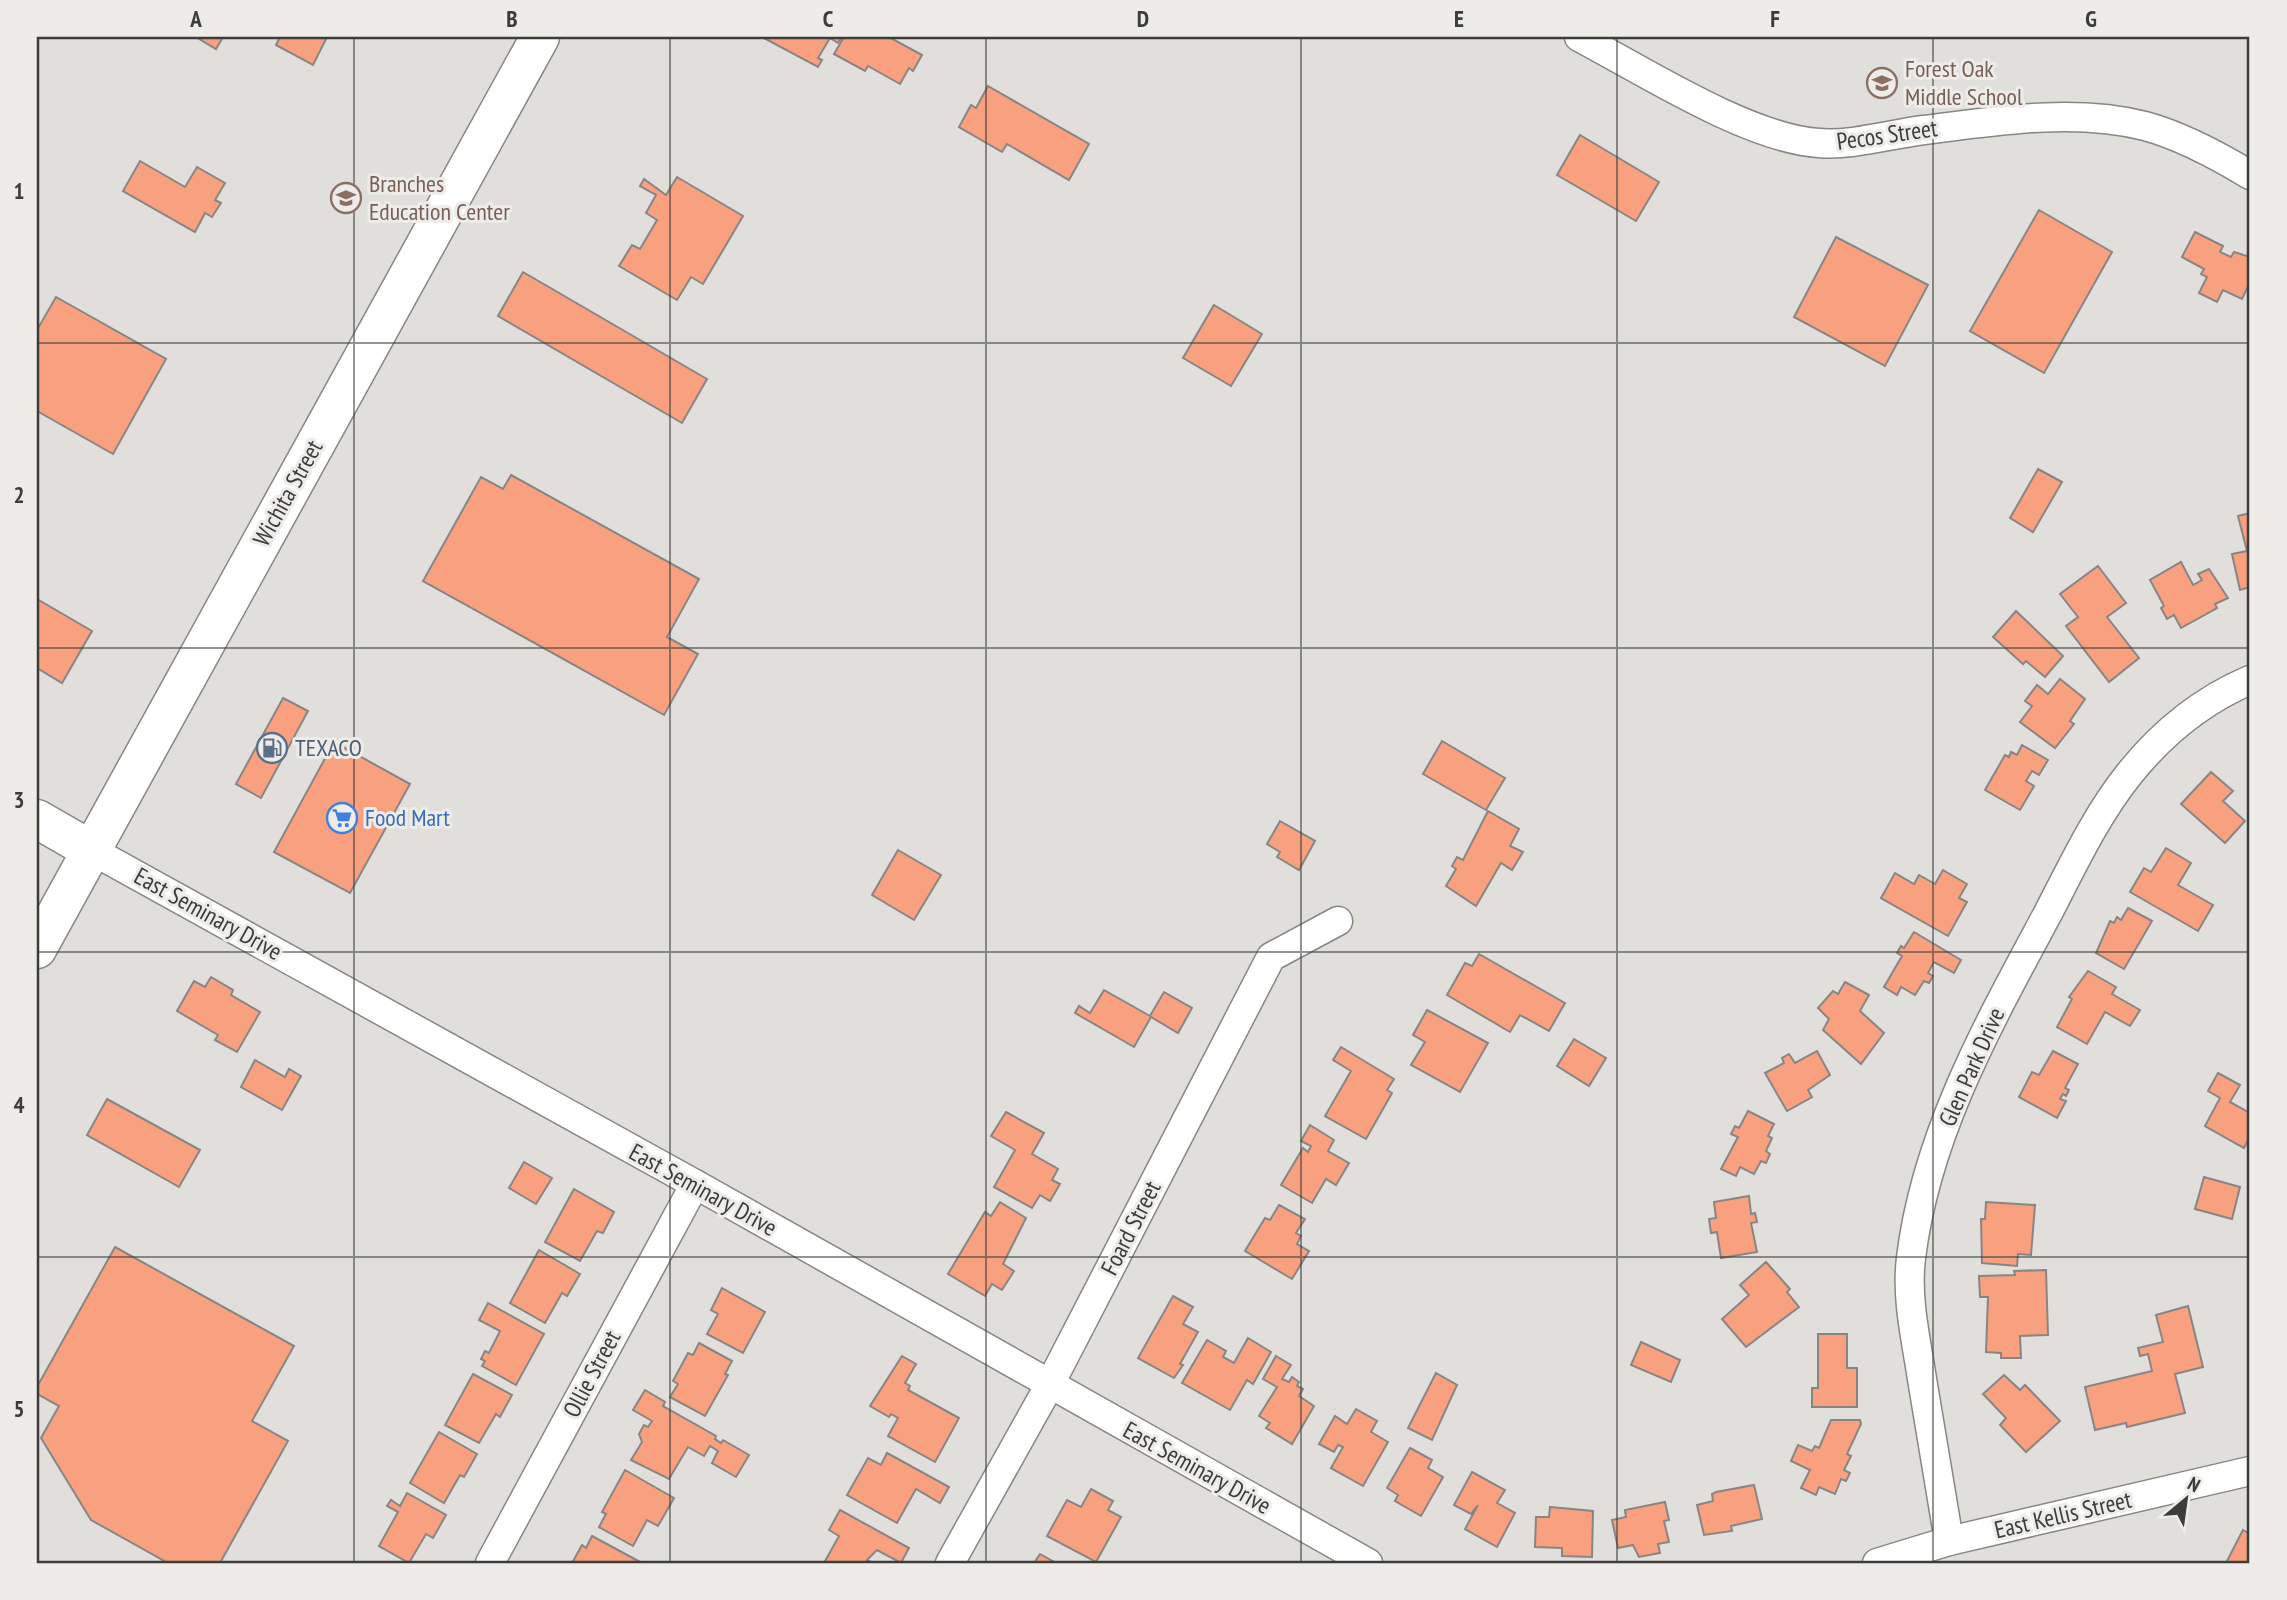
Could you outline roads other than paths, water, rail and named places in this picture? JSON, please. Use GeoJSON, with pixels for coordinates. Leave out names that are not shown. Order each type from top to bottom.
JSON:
{"type":"FeatureCollection","features":[{"type":"Feature","properties":{"kind":"main road","name":"Wichita Street"},"geometry":{"type":"LineString","coordinates":[[37,949],[540,37]]}},
{"type":"Feature","properties":{"kind":"main road","name":"East Seminary Drive"},"geometry":{"type":"LineString","coordinates":[[37,819],[91,850]]}},
{"type":"Feature","properties":{"kind":"street","name":"Pecos Street"},"geometry":{"type":"LineString","coordinates":[[1579,37],[1723,113],[1793,140],[1822,144],[1969,124],[2074,117],[2144,126],[2211,151],[2250,174]]}},
{"type":"Feature","properties":{"kind":"street","name":"Glen Park Drive"},"geometry":{"type":"LineString","coordinates":[[1949,1541],[1911,1311],[1911,1260],[1932,1164],[1961,1081],[2087,839],[2129,774],[2171,729],[2216,695],[2250,680]]}},
{"type":"Feature","properties":{"kind":"street","name":"East Seminary Drive"},"geometry":{"type":"LineString","coordinates":[[91,850],[695,1184],[1049,1386],[1368,1563]]}},
{"type":"Feature","properties":{"kind":"street","name":"Foard Street"},"geometry":{"type":"LineString","coordinates":[[950,1563],[1049,1386],[1271,957],[1338,921]]}},
{"type":"Feature","properties":{"kind":"street","name":"Ollie Street"},"geometry":{"type":"LineString","coordinates":[[490,1563],[695,1184]]}},
{"type":"Feature","properties":{"kind":"street","name":"East Kellis Street"},"geometry":{"type":"LineString","coordinates":[[1877,1563],[1949,1541],[2250,1471]]}},
{"type":"Feature","properties":{"kind":"place","name":"Forest Oak Middle School"},"geometry":{"type":"Point","coordinates":[1882,83]}},
{"type":"Feature","properties":{"kind":"place","name":"Branches Education Center"},"geometry":{"type":"Point","coordinates":[346,198]}},
{"type":"Feature","properties":{"kind":"place","name":"TEXACO"},"geometry":{"type":"Point","coordinates":[272,748]}},
{"type":"Feature","properties":{"kind":"place","name":"Food Mart"},"geometry":{"type":"Point","coordinates":[342,818]}}]}
